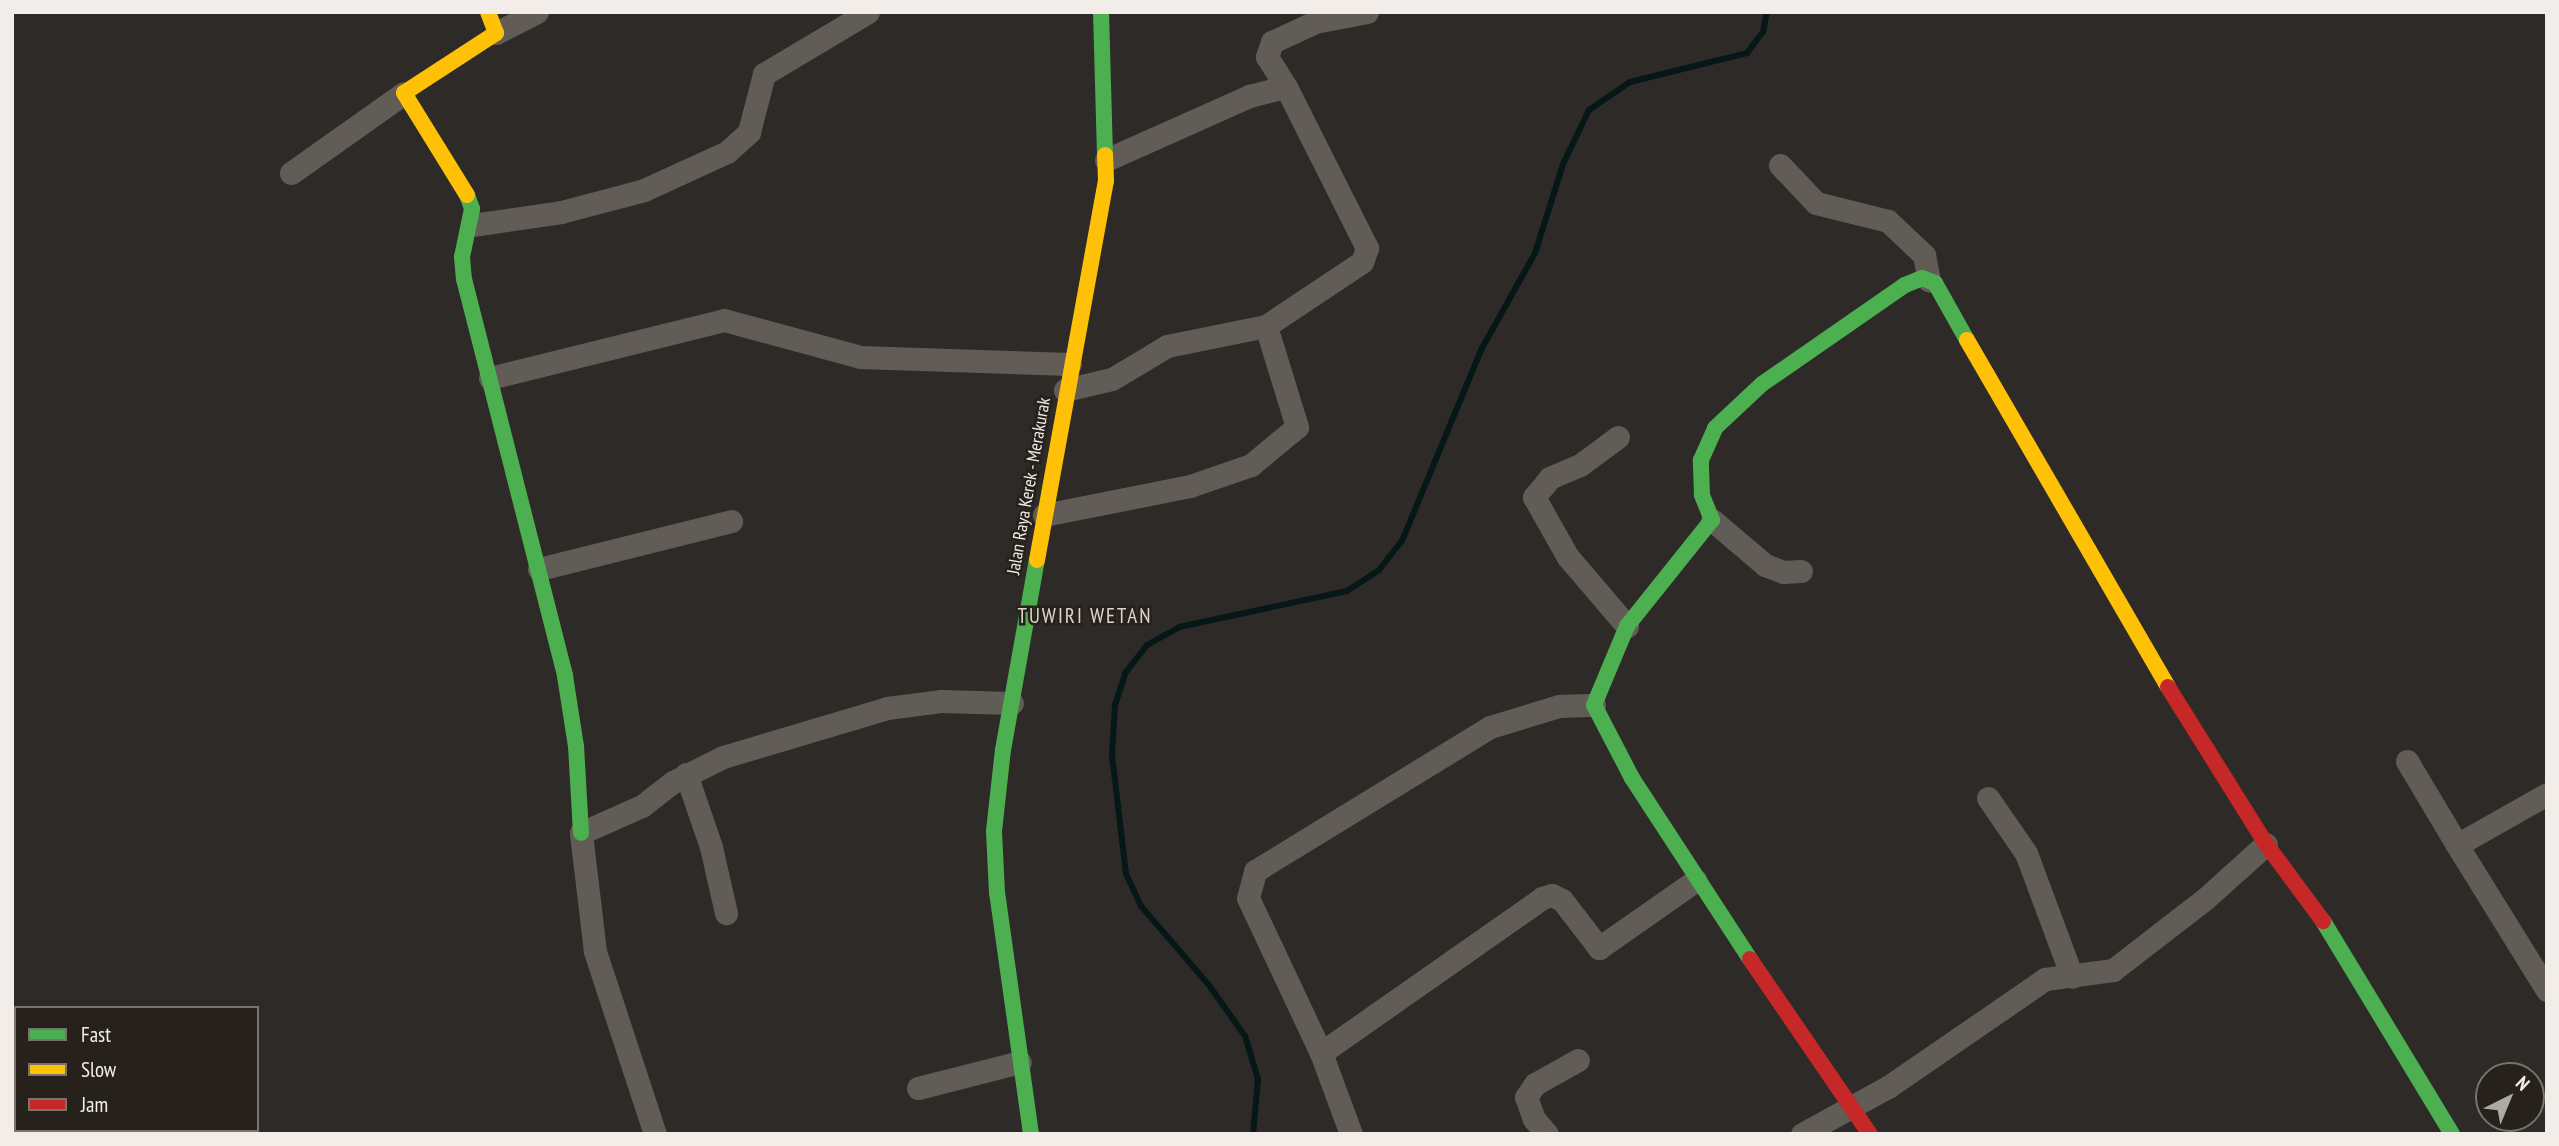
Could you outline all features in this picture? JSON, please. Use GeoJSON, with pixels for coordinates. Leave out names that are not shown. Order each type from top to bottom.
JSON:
{"type":"FeatureCollection","features":[{"type":"Feature","properties":{"kind":"street"},"geometry":{"type":"LineString","coordinates":[[290,173],[404,93],[492,23],[537,12]]}},
{"type":"Feature","properties":{"kind":"street"},"geometry":{"type":"LineString","coordinates":[[472,225],[561,212],[644,190],[727,152],[749,132],[764,74],[868,12]]}},
{"type":"Feature","properties":{"kind":"street","name":"Jalan Raya Kerek - Merakurak"},"geometry":{"type":"LineString","coordinates":[[1031,1134],[1003,1067],[990,703],[1044,515],[1106,160],[1101,12]]}},
{"type":"Feature","properties":{"kind":"street"},"geometry":{"type":"LineString","coordinates":[[1065,390],[1112,379],[1167,346],[1266,326],[1362,262],[1367,247],[1286,87],[1267,57],[1272,42],[1315,22],[1367,12]]}},
{"type":"Feature","properties":{"kind":"street"},"geometry":{"type":"LineString","coordinates":[[1106,160],[1249,96],[1286,87]]}},
{"type":"Feature","properties":{"kind":"street"},"geometry":{"type":"LineString","coordinates":[[404,93],[463,183],[472,225],[462,257],[464,279],[565,676],[576,746],[581,833],[595,951],[655,1134]]}},
{"type":"Feature","properties":{"kind":"street"},"geometry":{"type":"LineString","coordinates":[[1780,166],[1816,203],[1888,222],[1924,255],[1929,281],[1940,290],[2135,634],[2266,844],[2343,948],[2452,1134]]}},
{"type":"Feature","properties":{"kind":"street"},"geometry":{"type":"LineString","coordinates":[[1801,571],[1783,572],[1765,565],[1712,520],[1702,495],[1701,460],[1715,428],[1762,384],[1905,285],[1929,281]]}},
{"type":"Feature","properties":{"kind":"street"},"geometry":{"type":"LineString","coordinates":[[490,378],[724,320],[860,357],[1070,363]]}},
{"type":"Feature","properties":{"kind":"street"},"geometry":{"type":"LineString","coordinates":[[1044,515],[1190,486],[1251,465],[1297,428],[1266,326]]}},
{"type":"Feature","properties":{"kind":"street"},"geometry":{"type":"LineString","coordinates":[[1618,438],[1580,465],[1550,478],[1534,497],[1568,557],[1627,626]]}},
{"type":"Feature","properties":{"kind":"street"},"geometry":{"type":"LineString","coordinates":[[1594,705],[1627,626],[1712,520]]}},
{"type":"Feature","properties":{"kind":"street"},"geometry":{"type":"LineString","coordinates":[[539,569],[731,521]]}},
{"type":"Feature","properties":{"kind":"street"},"geometry":{"type":"LineString","coordinates":[[581,833],[642,806],[686,774],[723,757],[887,708],[990,703]]}},
{"type":"Feature","properties":{"kind":"street"},"geometry":{"type":"LineString","coordinates":[[1594,705],[1632,778],[1696,880],[1870,1134]]}},
{"type":"Feature","properties":{"kind":"street"},"geometry":{"type":"LineString","coordinates":[[1351,1134],[1321,1053],[1248,898],[1255,871],[1490,727],[1559,706],[1594,705]]}},
{"type":"Feature","properties":{"kind":"street"},"geometry":{"type":"LineString","coordinates":[[2407,761],[2547,990]]}},
{"type":"Feature","properties":{"kind":"street"},"geometry":{"type":"LineString","coordinates":[[686,774],[711,847],[726,913]]}},
{"type":"Feature","properties":{"kind":"street"},"geometry":{"type":"LineString","coordinates":[[2457,845],[2547,794]]}},
{"type":"Feature","properties":{"kind":"street"},"geometry":{"type":"LineString","coordinates":[[1988,798],[2026,853],[2073,977]]}},
{"type":"Feature","properties":{"kind":"street"},"geometry":{"type":"LineString","coordinates":[[1802,1134],[1854,1109],[2015,996],[2045,979],[2113,970],[2205,899],[2266,844]]}},
{"type":"Feature","properties":{"kind":"street"},"geometry":{"type":"LineString","coordinates":[[1321,1053],[1542,898],[1552,895],[1562,901],[1599,948],[1696,880]]}},
{"type":"Feature","properties":{"kind":"street"},"geometry":{"type":"LineString","coordinates":[[1547,1134],[1534,1119],[1526,1097],[1535,1084],[1578,1060]]}},
{"type":"Feature","properties":{"kind":"street"},"geometry":{"type":"LineString","coordinates":[[918,1088],[1003,1067]]}},
{"type":"Feature","properties":{"kind":"waterway"},"geometry":{"type":"LineString","coordinates":[[1253,1134],[1258,1079],[1245,1036],[1208,984],[1141,906],[1126,874],[1112,754],[1115,705],[1126,672],[1147,645],[1179,627],[1347,591],[1379,570],[1402,541],[1481,350],[1535,253],[1563,164],[1589,110],[1630,82],[1747,53],[1763,32],[1767,12]]}},
{"type":"Feature","properties":{"kind":"traffic: fast"},"geometry":{"type":"LineString","coordinates":[[1101,12],[1105,155]]}},
{"type":"Feature","properties":{"kind":"traffic: fast"},"geometry":{"type":"LineString","coordinates":[[467,195],[472,209],[462,257],[464,279],[565,676],[576,746],[581,833]]}},
{"type":"Feature","properties":{"kind":"traffic: fast"},"geometry":{"type":"LineString","coordinates":[[1750,959],[1632,778],[1594,705],[1627,626],[1712,520],[1702,495],[1701,460],[1715,428],[1762,384],[1905,285],[1922,278],[1935,283],[1967,340]]}},
{"type":"Feature","properties":{"kind":"traffic: fast"},"geometry":{"type":"LineString","coordinates":[[1031,1134],[997,893],[994,831],[1003,750],[1037,560]]}},
{"type":"Feature","properties":{"kind":"traffic: fast"},"geometry":{"type":"LineString","coordinates":[[2323,921],[2452,1134]]}},
{"type":"Feature","properties":{"kind":"traffic: slow"},"geometry":{"type":"LineString","coordinates":[[467,195],[404,93],[496,33],[488,12]]}},
{"type":"Feature","properties":{"kind":"traffic: slow"},"geometry":{"type":"LineString","coordinates":[[1037,560],[1106,181],[1105,155]]}},
{"type":"Feature","properties":{"kind":"traffic: slow"},"geometry":{"type":"LineString","coordinates":[[1967,340],[2168,687]]}},
{"type":"Feature","properties":{"kind":"traffic: jam"},"geometry":{"type":"LineString","coordinates":[[2168,687],[2266,844],[2323,921]]}},
{"type":"Feature","properties":{"kind":"traffic: jam"},"geometry":{"type":"LineString","coordinates":[[1750,959],[1870,1134]]}},
{"type":"Feature","properties":{"kind":"district","name":"TUWIRI WETAN"},"geometry":{"type":"Point","coordinates":[1085,616]}}]}
